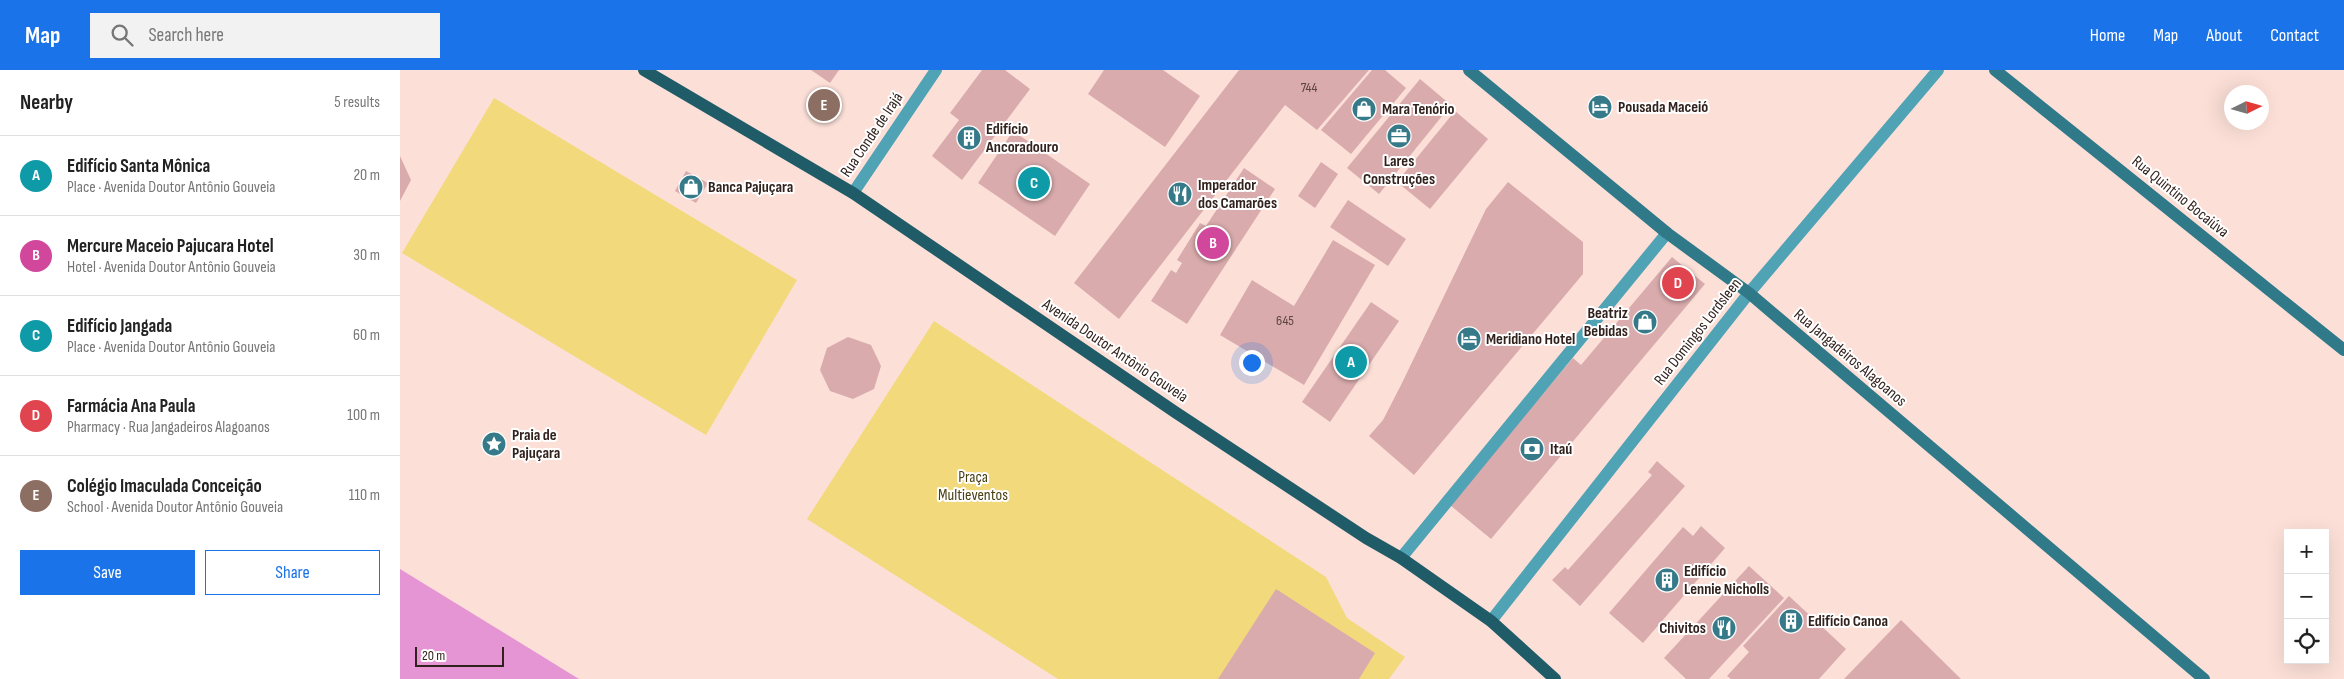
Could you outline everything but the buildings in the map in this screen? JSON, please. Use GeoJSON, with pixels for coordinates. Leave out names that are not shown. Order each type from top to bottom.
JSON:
{"type":"FeatureCollection","features":[{"type":"Feature","properties":{"kind":"main road","name":"Avenida Doutor Antônio Gouveia"},"geometry":{"type":"LineString","coordinates":[[644,70],[853,193],[1175,412],[1366,538],[1401,558],[1491,621],[1554,679]]}},
{"type":"Feature","properties":{"kind":"street","name":"Rua Conde de Irajá"},"geometry":{"type":"LineString","coordinates":[[853,193],[936,70]]}},
{"type":"Feature","properties":{"kind":"street","name":"Rua Jangadeiros Alagoanos"},"geometry":{"type":"LineString","coordinates":[[1469,70],[1667,233],[1748,293],[2204,679]]}},
{"type":"Feature","properties":{"kind":"street","name":"Rua Domingos Lordsleen"},"geometry":{"type":"LineString","coordinates":[[1491,621],[1748,293],[1938,70]]}},
{"type":"Feature","properties":{"kind":"street","name":"Rua Quintino Bocaiúva"},"geometry":{"type":"LineString","coordinates":[[1995,70],[2344,350]]}},
{"type":"Feature","properties":{"kind":"street"},"geometry":{"type":"LineString","coordinates":[[1401,558],[1667,233]]}},
{"type":"Feature","properties":{"kind":"green space"},"geometry":{"type":"Polygon","coordinates":[[[494,98],[797,280],[706,435],[402,253],[494,98]]]}},
{"type":"Feature","properties":{"kind":"green space","name":"Praça Multieventos"},"geometry":{"type":"Polygon","coordinates":[[[934,321],[1326,577],[1347,618],[1405,657],[1389,679],[1058,679],[807,519],[934,321]]]}},
{"type":"Feature","properties":{"kind":"shaded area"},"geometry":{"type":"Polygon","coordinates":[[[400,569],[579,679],[400,679],[400,569]]]}},
{"type":"Feature","properties":{"kind":"place","name":"Colégio Imaculada Conceição"},"geometry":{"type":"Point","coordinates":[824,105]}},
{"type":"Feature","properties":{"kind":"place","name":"Pousada Maceió"},"geometry":{"type":"Point","coordinates":[1600,107]}},
{"type":"Feature","properties":{"kind":"place","name":"Mara Tenório"},"geometry":{"type":"Point","coordinates":[1364,109]}},
{"type":"Feature","properties":{"kind":"place","name":"Lares Construções"},"geometry":{"type":"Point","coordinates":[1399,136]}},
{"type":"Feature","properties":{"kind":"place","name":"Edifício Ancoradouro"},"geometry":{"type":"Point","coordinates":[969,138]}},
{"type":"Feature","properties":{"kind":"place","name":"Edifício Jangada"},"geometry":{"type":"Point","coordinates":[1034,183]}},
{"type":"Feature","properties":{"kind":"place","name":"Banca Pajuçara"},"geometry":{"type":"Point","coordinates":[691,187]}},
{"type":"Feature","properties":{"kind":"place","name":"Imperador dos Camarões"},"geometry":{"type":"Point","coordinates":[1180,194]}},
{"type":"Feature","properties":{"kind":"place","name":"Mercure Maceio Pajucara Hotel"},"geometry":{"type":"Point","coordinates":[1213,243]}},
{"type":"Feature","properties":{"kind":"place","name":"Farmácia Ana Paula"},"geometry":{"type":"Point","coordinates":[1678,283]}},
{"type":"Feature","properties":{"kind":"place","name":"Beatriz Bebidas"},"geometry":{"type":"Point","coordinates":[1645,322]}},
{"type":"Feature","properties":{"kind":"place","name":"Meridiano Hotel"},"geometry":{"type":"Point","coordinates":[1469,339]}},
{"type":"Feature","properties":{"kind":"place","name":"Edifício Santa Mônica"},"geometry":{"type":"Point","coordinates":[1351,362]}},
{"type":"Feature","properties":{"kind":"place","name":"Praia de Pajuçara"},"geometry":{"type":"Point","coordinates":[494,444]}},
{"type":"Feature","properties":{"kind":"place","name":"Itaú"},"geometry":{"type":"Point","coordinates":[1532,449]}},
{"type":"Feature","properties":{"kind":"place","name":"Edifício Lennie Nicholls"},"geometry":{"type":"Point","coordinates":[1667,580]}},
{"type":"Feature","properties":{"kind":"place","name":"Edifício Canoa"},"geometry":{"type":"Point","coordinates":[1791,621]}},
{"type":"Feature","properties":{"kind":"place","name":"Chivitos"},"geometry":{"type":"Point","coordinates":[1724,628]}}]}
